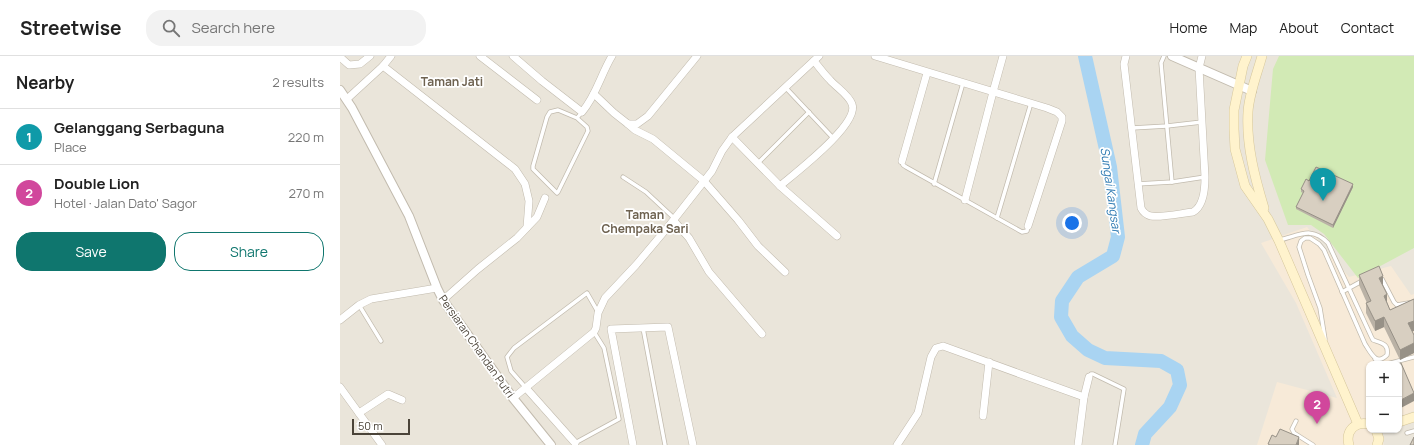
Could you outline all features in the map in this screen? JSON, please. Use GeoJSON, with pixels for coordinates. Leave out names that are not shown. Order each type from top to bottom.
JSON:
{"type":"FeatureCollection","features":[{"type":"Feature","properties":{"kind":"main road"},"geometry":{"type":"LineString","coordinates":[[1247,56],[1243,66],[1234,110],[1235,149],[1245,186],[1268,219]]}},
{"type":"Feature","properties":{"kind":"main road"},"geometry":{"type":"LineString","coordinates":[[1262,56],[1252,91],[1248,112],[1250,148],[1257,186],[1268,219],[1279,241],[1358,424]]}},
{"type":"Feature","properties":{"kind":"main road"},"geometry":{"type":"LineString","coordinates":[[1402,421],[1414,417]]}},
{"type":"Feature","properties":{"kind":"main road"},"geometry":{"type":"LineString","coordinates":[[1350,445],[1349,434],[1354,426],[1366,424]]}},
{"type":"Feature","properties":{"kind":"main road"},"geometry":{"type":"LineString","coordinates":[[1377,433],[1379,439],[1377,445]]}},
{"type":"Feature","properties":{"kind":"street"},"geometry":{"type":"LineString","coordinates":[[340,57],[349,65],[360,64],[370,56]]}},
{"type":"Feature","properties":{"kind":"street"},"geometry":{"type":"LineString","coordinates":[[347,99],[383,66],[391,56]]}},
{"type":"Feature","properties":{"kind":"street"},"geometry":{"type":"LineString","coordinates":[[480,56],[537,100]]}},
{"type":"Feature","properties":{"kind":"street"},"geometry":{"type":"LineString","coordinates":[[513,56],[579,115],[594,94],[612,56]]}},
{"type":"Feature","properties":{"kind":"street"},"geometry":{"type":"LineString","coordinates":[[604,56],[607,65]]}},
{"type":"Feature","properties":{"kind":"street"},"geometry":{"type":"LineString","coordinates":[[628,124],[637,124],[648,116],[697,56]]}},
{"type":"Feature","properties":{"kind":"street"},"geometry":{"type":"LineString","coordinates":[[875,56],[886,58],[927,73],[1031,103],[1057,112],[1062,116],[1062,121],[1028,226]]}},
{"type":"Feature","properties":{"kind":"street"},"geometry":{"type":"LineString","coordinates":[[966,200],[993,92],[1004,56]]}},
{"type":"Feature","properties":{"kind":"street"},"geometry":{"type":"LineString","coordinates":[[1126,56],[1124,64],[1137,184],[1142,211],[1148,216],[1153,217],[1193,212],[1196,210],[1204,195],[1205,177],[1198,68],[1202,56]]}},
{"type":"Feature","properties":{"kind":"street"},"geometry":{"type":"LineString","coordinates":[[1172,56],[1252,91]]}},
{"type":"Feature","properties":{"kind":"street"},"geometry":{"type":"LineString","coordinates":[[513,398],[594,332],[598,313],[605,298],[636,265],[704,182],[732,137],[817,58],[829,80],[848,97],[853,106],[851,118],[834,139],[780,186]]}},
{"type":"Feature","properties":{"kind":"street"},"geometry":{"type":"LineString","coordinates":[[383,66],[515,169],[526,184],[529,201],[528,227]]}},
{"type":"Feature","properties":{"kind":"street"},"geometry":{"type":"LineString","coordinates":[[902,161],[927,73]]}},
{"type":"Feature","properties":{"kind":"street","name":"Persiaran Chandan Putri"},"geometry":{"type":"LineString","coordinates":[[340,90],[347,99],[410,216],[443,300],[513,398],[551,445]]}},
{"type":"Feature","properties":{"kind":"street"},"geometry":{"type":"LineString","coordinates":[[594,94],[635,130],[653,139],[704,182],[738,220],[758,246],[785,272]]}},
{"type":"Feature","properties":{"kind":"street"},"geometry":{"type":"LineString","coordinates":[[732,137],[780,186],[837,236]]}},
{"type":"Feature","properties":{"kind":"street"},"geometry":{"type":"LineString","coordinates":[[443,300],[528,227],[537,217],[545,198]]}},
{"type":"Feature","properties":{"kind":"street"},"geometry":{"type":"LineString","coordinates":[[674,220],[689,238],[709,272],[762,334]]}},
{"type":"Feature","properties":{"kind":"street"},"geometry":{"type":"LineString","coordinates":[[340,320],[371,298],[437,288]]}},
{"type":"Feature","properties":{"kind":"street"},"geometry":{"type":"LineString","coordinates":[[633,445],[611,329],[668,327],[693,445]]}},
{"type":"Feature","properties":{"kind":"street"},"geometry":{"type":"LineString","coordinates":[[899,444],[918,414],[931,357],[936,348],[943,346],[1084,397]]}},
{"type":"Feature","properties":{"kind":"street"},"geometry":{"type":"LineString","coordinates":[[983,416],[989,362]]}},
{"type":"Feature","properties":{"kind":"street"},"geometry":{"type":"LineString","coordinates":[[1078,445],[1084,397],[1089,377]]}},
{"type":"Feature","properties":{"kind":"street"},"geometry":{"type":"LineString","coordinates":[[340,387],[382,445]]}},
{"type":"Feature","properties":{"kind":"street"},"geometry":{"type":"LineString","coordinates":[[526,388],[575,443]]}},
{"type":"Feature","properties":{"kind":"street"},"geometry":{"type":"LineString","coordinates":[[359,413],[388,394],[402,400]]}},
{"type":"Feature","properties":{"kind":"lane"},"geometry":{"type":"LineString","coordinates":[[1164,56],[1161,63],[1172,182]]}},
{"type":"Feature","properties":{"kind":"lane"},"geometry":{"type":"LineString","coordinates":[[934,184],[963,83]]}},
{"type":"Feature","properties":{"kind":"lane"},"geometry":{"type":"LineString","coordinates":[[786,88],[834,139]]}},
{"type":"Feature","properties":{"kind":"lane"},"geometry":{"type":"LineString","coordinates":[[997,218],[1031,103]]}},
{"type":"Feature","properties":{"kind":"lane"},"geometry":{"type":"LineString","coordinates":[[558,110],[579,115],[588,127],[588,131],[558,192],[556,193],[535,172],[533,166],[547,117],[550,112],[558,110]]}},
{"type":"Feature","properties":{"kind":"lane"},"geometry":{"type":"LineString","coordinates":[[758,164],[809,112]]}},
{"type":"Feature","properties":{"kind":"lane"},"geometry":{"type":"LineString","coordinates":[[1131,128],[1202,122]]}},
{"type":"Feature","properties":{"kind":"lane"},"geometry":{"type":"LineString","coordinates":[[902,161],[903,165],[934,184],[1023,232],[1026,231],[1028,226]]}},
{"type":"Feature","properties":{"kind":"lane"},"geometry":{"type":"LineString","coordinates":[[623,177],[646,192],[674,220]]}},
{"type":"Feature","properties":{"kind":"lane"},"geometry":{"type":"LineString","coordinates":[[1137,184],[1172,182],[1205,177]]}},
{"type":"Feature","properties":{"kind":"lane"},"geometry":{"type":"LineString","coordinates":[[1279,241],[1310,232],[1316,233],[1323,238],[1328,243],[1373,340],[1383,343],[1388,350],[1387,355],[1380,360],[1375,359],[1365,344],[1324,250],[1320,244],[1310,238],[1305,238],[1301,241],[1299,247],[1320,308],[1328,353]]}},
{"type":"Feature","properties":{"kind":"lane"},"geometry":{"type":"LineString","coordinates":[[1380,276],[1397,305],[1414,302]]}},
{"type":"Feature","properties":{"kind":"lane"},"geometry":{"type":"LineString","coordinates":[[1342,292],[1365,280]]}},
{"type":"Feature","properties":{"kind":"lane"},"geometry":{"type":"LineString","coordinates":[[526,388],[511,371],[507,357],[514,348],[587,293],[598,313]]}},
{"type":"Feature","properties":{"kind":"lane"},"geometry":{"type":"LineString","coordinates":[[359,306],[381,341]]}},
{"type":"Feature","properties":{"kind":"lane"},"geometry":{"type":"LineString","coordinates":[[643,328],[665,445]]}},
{"type":"Feature","properties":{"kind":"lane"},"geometry":{"type":"LineString","coordinates":[[575,443],[619,419],[604,348],[594,332]]}},
{"type":"Feature","properties":{"kind":"lane"},"geometry":{"type":"LineString","coordinates":[[1399,361],[1414,357]]}},
{"type":"Feature","properties":{"kind":"lane"},"geometry":{"type":"LineString","coordinates":[[1089,377],[1093,374],[1124,389],[1115,445]]}},
{"type":"Feature","properties":{"kind":"lane"},"geometry":{"type":"LineString","coordinates":[[1296,421],[1292,429],[1294,434],[1314,445]]}},
{"type":"Feature","properties":{"kind":"lane"},"geometry":{"type":"LineString","coordinates":[[1407,433],[1414,431]]}},
{"type":"Feature","properties":{"kind":"shaded area"},"geometry":{"type":"Polygon","coordinates":[[[340,56],[1414,56],[1414,445],[340,445],[340,56]]]}},
{"type":"Feature","properties":{"kind":"shaded area"},"geometry":{"type":"Polygon","coordinates":[[[1307,227],[1349,277],[1391,266],[1411,295],[1414,294],[1414,411],[1402,416],[1402,361],[1366,361],[1366,433],[1380,433],[1384,445],[1257,445],[1277,382],[1337,398],[1296,303],[1261,243],[1307,227]]]}},
{"type":"Feature","properties":{"kind":"green space"},"geometry":{"type":"Polygon","coordinates":[[[1279,56],[1414,56],[1414,248],[1358,278],[1324,234],[1311,225],[1288,225],[1265,160],[1273,69],[1279,56]]]}},
{"type":"Feature","properties":{"kind":"building"},"geometry":{"type":"Polygon","coordinates":[[[1316,167],[1353,184],[1333,225],[1296,207],[1304,191],[1301,189],[1306,179],[1309,181],[1316,167]]]}},
{"type":"Feature","properties":{"kind":"building"},"geometry":{"type":"Polygon","coordinates":[[[1379,266],[1383,276],[1379,278],[1387,294],[1384,296],[1390,310],[1414,299],[1414,321],[1408,323],[1414,335],[1414,343],[1400,350],[1384,317],[1375,321],[1366,303],[1371,301],[1359,275],[1379,266]]]}},
{"type":"Feature","properties":{"kind":"building"},"geometry":{"type":"Polygon","coordinates":[[[1402,365],[1414,393],[1402,399],[1402,365]]]}},
{"type":"Feature","properties":{"kind":"building"},"geometry":{"type":"Polygon","coordinates":[[[1280,429],[1299,437],[1296,445],[1268,444],[1272,435],[1276,437],[1280,429]]]}},
{"type":"Feature","properties":{"kind":"building"},"geometry":{"type":"Polygon","coordinates":[[[1414,437],[1414,445],[1410,445],[1414,437]]]}},
{"type":"Feature","properties":{"kind":"waterway","name":"Sungai Kangsar"},"geometry":{"type":"LineString","coordinates":[[1085,56],[1110,167],[1118,237],[1113,256],[1078,277],[1062,301],[1061,317],[1072,336],[1088,350],[1105,358],[1161,361],[1177,370],[1180,385],[1170,407],[1145,434],[1142,445]]}},
{"type":"Feature","properties":{"kind":"place","name":"Gelanggang Serbaguna"},"geometry":{"type":"Point","coordinates":[1323,201]}},
{"type":"Feature","properties":{"kind":"place","name":"Double Lion"},"geometry":{"type":"Point","coordinates":[1317,424]}},
{"type":"Feature","properties":{"kind":"district","name":"Taman Jati"},"geometry":{"type":"Point","coordinates":[452,81]}},
{"type":"Feature","properties":{"kind":"district","name":"Taman Chempaka Sari"},"geometry":{"type":"Point","coordinates":[645,221]}}]}
